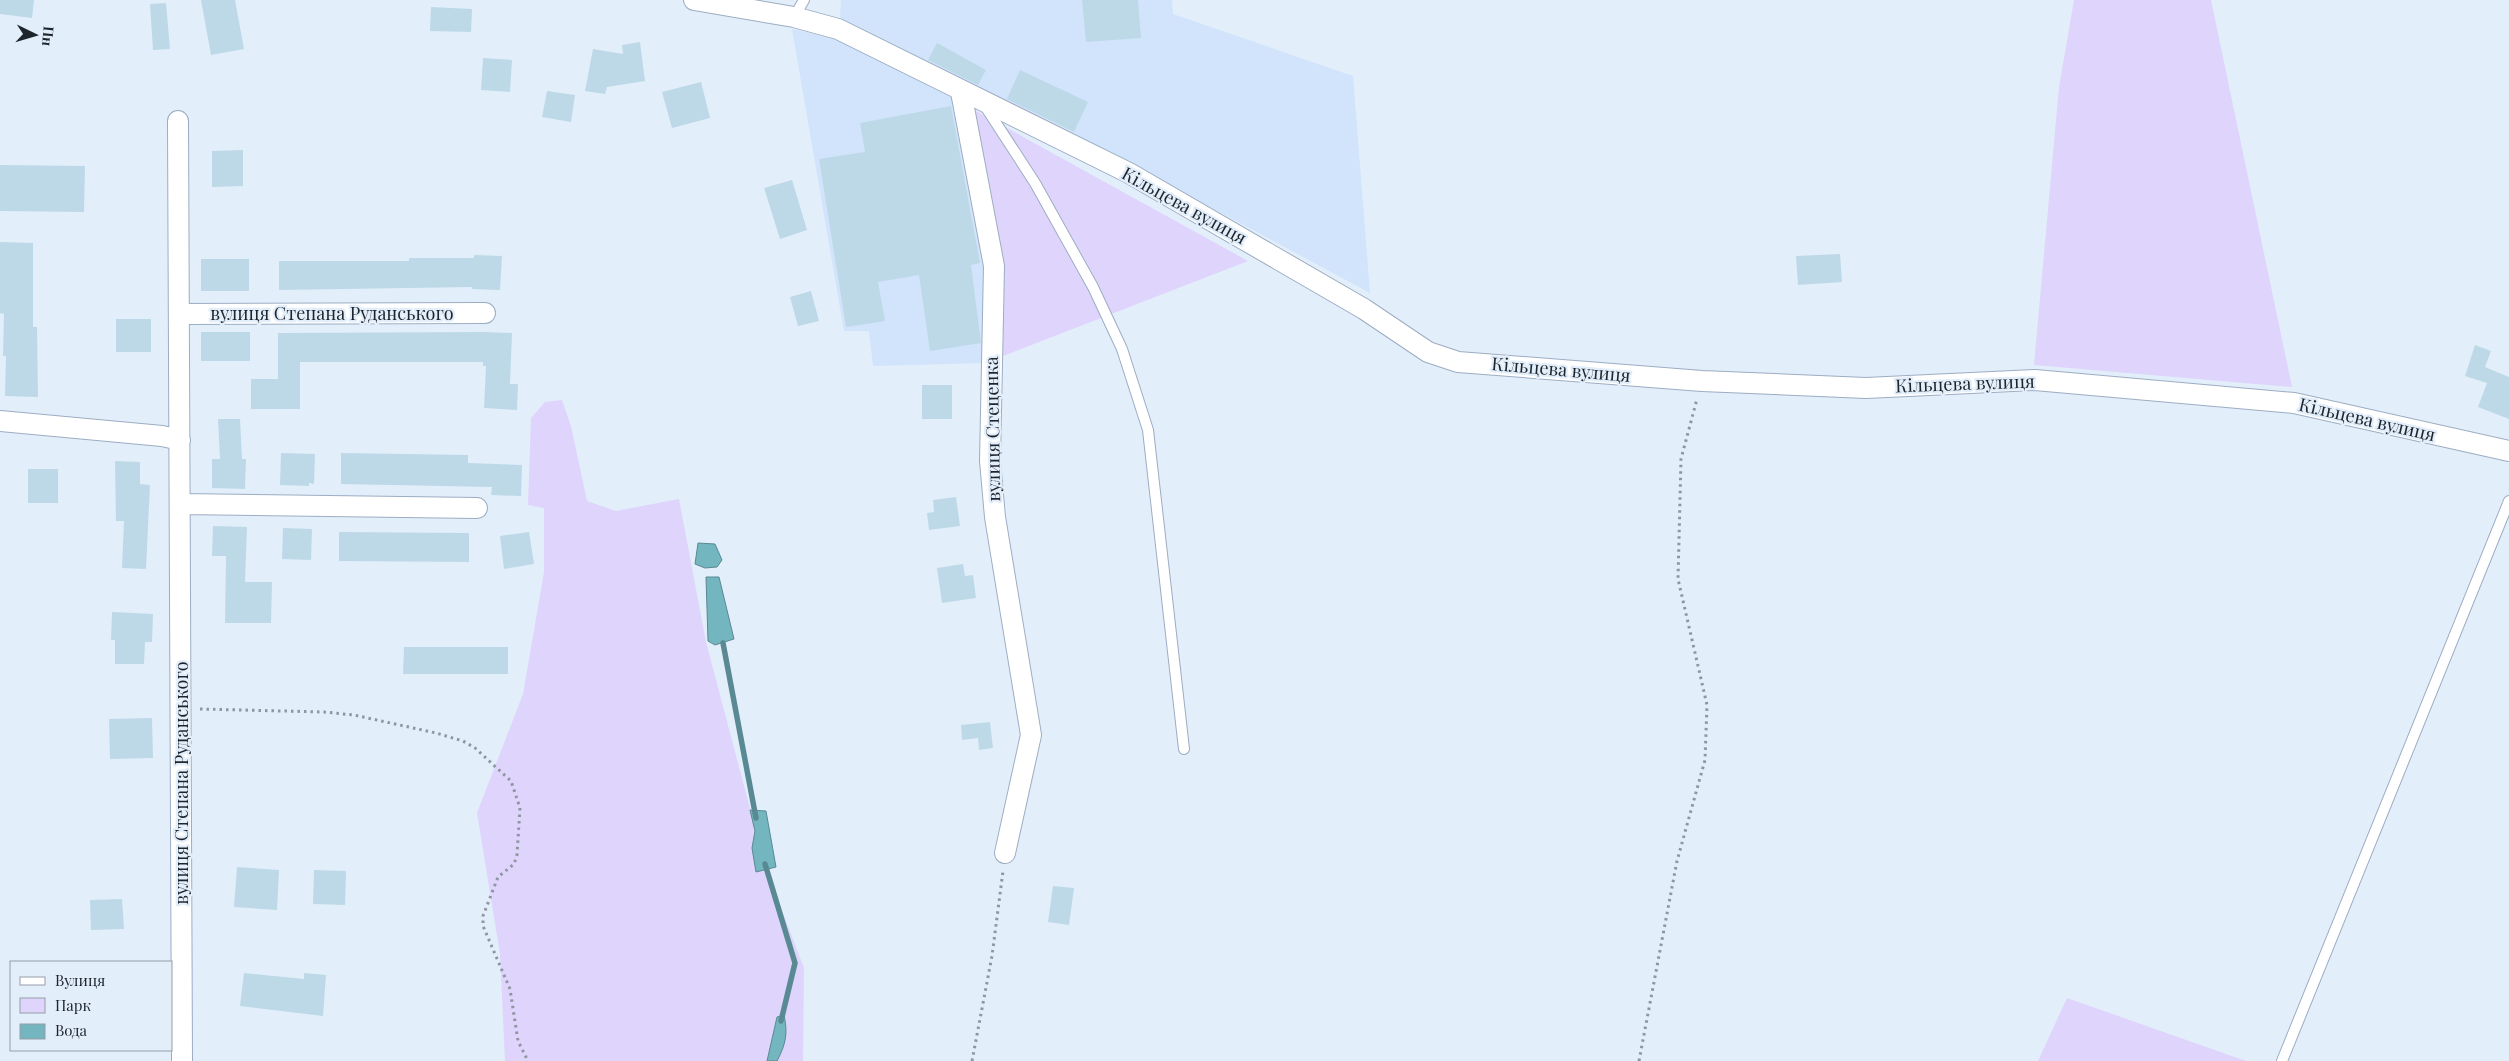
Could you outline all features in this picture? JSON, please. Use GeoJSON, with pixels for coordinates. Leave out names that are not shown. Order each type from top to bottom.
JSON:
{"type":"FeatureCollection","features":[{"type":"Feature","properties":{"kind":"street","name":"Кільцева вулиця"},"geometry":{"type":"LineString","coordinates":[[694,0],[799,9],[928,72],[983,103],[1129,173],[1364,309],[1428,352],[1458,362],[1702,381],[1866,388],[2035,380],[2294,403],[2509,451]]}},
{"type":"Feature","properties":{"kind":"street","name":"вулиця Стеценка"},"geometry":{"type":"LineString","coordinates":[[961,92],[994,266],[990,460],[995,517],[1031,735],[1005,853]]}},
{"type":"Feature","properties":{"kind":"street","name":"вулиця Степана Руданського"},"geometry":{"type":"LineString","coordinates":[[178,121],[182,708],[182,1061]]}},
{"type":"Feature","properties":{"kind":"street","name":"вулиця Степана Руданського"},"geometry":{"type":"LineString","coordinates":[[179,314],[485,313]]}},
{"type":"Feature","properties":{"kind":"street"},"geometry":{"type":"LineString","coordinates":[[0,421],[162,436],[180,440]]}},
{"type":"Feature","properties":{"kind":"street"},"geometry":{"type":"LineString","coordinates":[[181,504],[477,508]]}},
{"type":"Feature","properties":{"kind":"lane"},"geometry":{"type":"LineString","coordinates":[[983,103],[1035,183],[1093,287],[1122,350],[1148,430],[1184,749]]}},
{"type":"Feature","properties":{"kind":"lane"},"geometry":{"type":"LineString","coordinates":[[2282,1061],[2509,501]]}},
{"type":"Feature","properties":{"kind":"path"},"geometry":{"type":"LineString","coordinates":[[1639,1061],[1677,861],[1705,760],[1707,705],[1678,579],[1681,459],[1702,381]]}},
{"type":"Feature","properties":{"kind":"path"},"geometry":{"type":"LineString","coordinates":[[182,708],[324,712],[396,724],[463,742],[475,748],[511,781],[520,808],[517,855],[514,864],[498,877],[483,916],[483,926],[510,989],[518,1041],[528,1061]]}},
{"type":"Feature","properties":{"kind":"path"},"geometry":{"type":"LineString","coordinates":[[972,1061],[992,956],[1005,853]]}},
{"type":"Feature","properties":{"kind":"shaded area"},"geometry":{"type":"Polygon","coordinates":[[[841,0],[1172,0],[1173,14],[1353,76],[1370,293],[1130,164],[840,19],[841,0]]]}},
{"type":"Feature","properties":{"kind":"shaded area"},"geometry":{"type":"Polygon","coordinates":[[[792,29],[835,39],[960,102],[989,266],[985,363],[873,366],[869,331],[844,331],[792,29]]]}},
{"type":"Feature","properties":{"kind":"green space"},"geometry":{"type":"Polygon","coordinates":[[[2074,0],[2211,0],[2292,387],[2034,365],[2059,87],[2074,0]]]}},
{"type":"Feature","properties":{"kind":"green space"},"geometry":{"type":"Polygon","coordinates":[[[960,102],[1248,261],[985,363],[989,266],[960,102]]]}},
{"type":"Feature","properties":{"kind":"green space"},"geometry":{"type":"Polygon","coordinates":[[[562,400],[571,426],[587,501],[616,511],[679,499],[706,642],[766,869],[804,968],[803,1061],[505,1061],[500,954],[477,813],[523,694],[544,572],[544,508],[528,505],[531,418],[545,402],[562,400]]]}},
{"type":"Feature","properties":{"kind":"green space"},"geometry":{"type":"Polygon","coordinates":[[[2067,998],[2246,1061],[2038,1061],[2067,998]]]}},
{"type":"Feature","properties":{"kind":"water"},"geometry":{"type":"Polygon","coordinates":[[[698,543],[715,544],[722,560],[717,567],[705,568],[695,564],[698,543]]]}},
{"type":"Feature","properties":{"kind":"water"},"geometry":{"type":"Polygon","coordinates":[[[706,577],[719,577],[734,639],[715,645],[708,641],[706,577]]]}},
{"type":"Feature","properties":{"kind":"water"},"geometry":{"type":"Polygon","coordinates":[[[750,810],[766,811],[776,867],[756,872],[752,848],[755,831],[750,810]]]}},
{"type":"Feature","properties":{"kind":"water"},"geometry":{"type":"Polygon","coordinates":[[[784,1015],[786,1033],[782,1049],[777,1061],[767,1061],[777,1017],[784,1015]]]}},
{"type":"Feature","properties":{"kind":"building"},"geometry":{"type":"Polygon","coordinates":[[[0,0],[34,0],[32,18],[0,14],[0,0]]]}},
{"type":"Feature","properties":{"kind":"building"},"geometry":{"type":"Polygon","coordinates":[[[201,0],[235,0],[244,49],[211,55],[201,0]]]}},
{"type":"Feature","properties":{"kind":"building"},"geometry":{"type":"Polygon","coordinates":[[[1082,0],[1138,0],[1141,38],[1086,42],[1082,0]]]}},
{"type":"Feature","properties":{"kind":"building"},"geometry":{"type":"Polygon","coordinates":[[[166,3],[170,49],[153,50],[150,4],[166,3]]]}},
{"type":"Feature","properties":{"kind":"building"},"geometry":{"type":"Polygon","coordinates":[[[431,7],[472,9],[471,32],[430,31],[431,7]]]}},
{"type":"Feature","properties":{"kind":"building"},"geometry":{"type":"Polygon","coordinates":[[[640,42],[645,81],[607,87],[605,94],[585,91],[593,49],[623,54],[622,45],[640,42]]]}},
{"type":"Feature","properties":{"kind":"building"},"geometry":{"type":"Polygon","coordinates":[[[937,43],[986,70],[978,85],[928,60],[937,43]]]}},
{"type":"Feature","properties":{"kind":"building"},"geometry":{"type":"Polygon","coordinates":[[[483,58],[512,60],[510,92],[481,90],[483,58]]]}},
{"type":"Feature","properties":{"kind":"building"},"geometry":{"type":"Polygon","coordinates":[[[1020,70],[1088,102],[1074,132],[1007,99],[1020,70]]]}},
{"type":"Feature","properties":{"kind":"building"},"geometry":{"type":"Polygon","coordinates":[[[701,82],[710,118],[672,128],[662,92],[701,82]]]}},
{"type":"Feature","properties":{"kind":"building"},"geometry":{"type":"Polygon","coordinates":[[[547,91],[575,95],[571,122],[542,117],[547,91]]]}},
{"type":"Feature","properties":{"kind":"building"},"geometry":{"type":"Polygon","coordinates":[[[951,106],[980,263],[971,265],[981,343],[930,351],[919,275],[878,282],[885,321],[846,327],[819,159],[865,152],[860,123],[951,106]]]}},
{"type":"Feature","properties":{"kind":"building"},"geometry":{"type":"Polygon","coordinates":[[[243,150],[243,186],[212,187],[212,151],[243,150]]]}},
{"type":"Feature","properties":{"kind":"building"},"geometry":{"type":"Polygon","coordinates":[[[0,165],[85,166],[84,212],[0,211],[0,165]]]}},
{"type":"Feature","properties":{"kind":"building"},"geometry":{"type":"Polygon","coordinates":[[[792,180],[807,230],[780,239],[764,188],[792,180]]]}},
{"type":"Feature","properties":{"kind":"building"},"geometry":{"type":"Polygon","coordinates":[[[0,242],[33,243],[33,327],[37,327],[38,397],[5,396],[6,356],[3,356],[4,314],[0,313],[0,242]]]}},
{"type":"Feature","properties":{"kind":"building"},"geometry":{"type":"Polygon","coordinates":[[[1840,254],[1842,282],[1798,285],[1796,256],[1840,254]]]}},
{"type":"Feature","properties":{"kind":"building"},"geometry":{"type":"Polygon","coordinates":[[[474,255],[502,256],[500,290],[472,289],[472,287],[279,290],[279,261],[409,261],[409,258],[474,258],[474,255]]]}},
{"type":"Feature","properties":{"kind":"building"},"geometry":{"type":"Polygon","coordinates":[[[201,259],[249,259],[249,291],[201,291],[201,259]]]}},
{"type":"Feature","properties":{"kind":"building"},"geometry":{"type":"Polygon","coordinates":[[[811,291],[819,321],[798,326],[790,297],[811,291]]]}},
{"type":"Feature","properties":{"kind":"building"},"geometry":{"type":"Polygon","coordinates":[[[116,319],[151,319],[151,352],[116,352],[116,319]]]}},
{"type":"Feature","properties":{"kind":"building"},"geometry":{"type":"Polygon","coordinates":[[[201,332],[250,332],[250,361],[201,361],[201,332]]]}},
{"type":"Feature","properties":{"kind":"building"},"geometry":{"type":"Polygon","coordinates":[[[278,333],[512,333],[510,384],[518,384],[517,410],[484,408],[486,366],[483,366],[483,362],[300,362],[300,409],[251,409],[251,379],[278,379],[278,333]]]}},
{"type":"Feature","properties":{"kind":"building"},"geometry":{"type":"Polygon","coordinates":[[[2475,345],[2491,351],[2485,367],[2509,377],[2509,419],[2478,407],[2487,383],[2465,376],[2475,345]]]}},
{"type":"Feature","properties":{"kind":"building"},"geometry":{"type":"Polygon","coordinates":[[[922,385],[952,385],[952,419],[922,419],[922,385]]]}},
{"type":"Feature","properties":{"kind":"building"},"geometry":{"type":"Polygon","coordinates":[[[218,419],[240,419],[242,459],[246,459],[245,489],[212,488],[212,459],[220,459],[218,419]]]}},
{"type":"Feature","properties":{"kind":"building"},"geometry":{"type":"Polygon","coordinates":[[[281,453],[315,454],[314,484],[309,483],[309,486],[280,485],[281,453]]]}},
{"type":"Feature","properties":{"kind":"building"},"geometry":{"type":"Polygon","coordinates":[[[341,453],[468,455],[468,463],[522,465],[521,496],[491,495],[492,487],[341,484],[341,453]]]}},
{"type":"Feature","properties":{"kind":"building"},"geometry":{"type":"Polygon","coordinates":[[[115,461],[140,462],[140,484],[150,485],[146,569],[122,568],[124,521],[116,521],[115,461]]]}},
{"type":"Feature","properties":{"kind":"building"},"geometry":{"type":"Polygon","coordinates":[[[28,469],[58,469],[58,503],[28,503],[28,469]]]}},
{"type":"Feature","properties":{"kind":"building"},"geometry":{"type":"Polygon","coordinates":[[[956,497],[960,526],[929,530],[927,513],[934,512],[933,500],[956,497]]]}},
{"type":"Feature","properties":{"kind":"building"},"geometry":{"type":"Polygon","coordinates":[[[213,526],[247,527],[245,582],[272,582],[271,623],[225,623],[226,556],[212,556],[213,526]]]}},
{"type":"Feature","properties":{"kind":"building"},"geometry":{"type":"Polygon","coordinates":[[[283,528],[312,529],[311,560],[282,559],[283,528]]]}},
{"type":"Feature","properties":{"kind":"building"},"geometry":{"type":"Polygon","coordinates":[[[339,532],[469,533],[469,562],[339,561],[339,532]]]}},
{"type":"Feature","properties":{"kind":"building"},"geometry":{"type":"Polygon","coordinates":[[[529,532],[534,564],[504,569],[500,536],[529,532]]]}},
{"type":"Feature","properties":{"kind":"building"},"geometry":{"type":"Polygon","coordinates":[[[963,564],[965,576],[973,575],[976,598],[942,603],[937,568],[963,564]]]}},
{"type":"Feature","properties":{"kind":"building"},"geometry":{"type":"Polygon","coordinates":[[[112,612],[153,614],[152,642],[145,642],[144,664],[115,664],[115,640],[111,640],[112,612]]]}},
{"type":"Feature","properties":{"kind":"building"},"geometry":{"type":"Polygon","coordinates":[[[404,647],[508,647],[508,674],[403,674],[404,647]]]}},
{"type":"Feature","properties":{"kind":"building"},"geometry":{"type":"Polygon","coordinates":[[[152,718],[153,758],[110,759],[109,719],[152,718]]]}},
{"type":"Feature","properties":{"kind":"building"},"geometry":{"type":"Polygon","coordinates":[[[990,722],[993,748],[979,750],[978,738],[962,740],[961,725],[990,722]]]}},
{"type":"Feature","properties":{"kind":"building"},"geometry":{"type":"Polygon","coordinates":[[[237,867],[279,870],[277,910],[234,907],[237,867]]]}},
{"type":"Feature","properties":{"kind":"building"},"geometry":{"type":"Polygon","coordinates":[[[314,870],[346,871],[345,905],[313,904],[314,870]]]}},
{"type":"Feature","properties":{"kind":"building"},"geometry":{"type":"Polygon","coordinates":[[[1053,886],[1074,888],[1069,925],[1048,922],[1053,886]]]}},
{"type":"Feature","properties":{"kind":"building"},"geometry":{"type":"Polygon","coordinates":[[[122,899],[124,929],[91,930],[90,900],[122,899]]]}},
{"type":"Feature","properties":{"kind":"building"},"geometry":{"type":"Polygon","coordinates":[[[244,973],[304,979],[304,973],[326,975],[323,1016],[240,1006],[244,973]]]}},
{"type":"Feature","properties":{"kind":"waterway"},"geometry":{"type":"LineString","coordinates":[[723,643],[756,818]]}},
{"type":"Feature","properties":{"kind":"waterway"},"geometry":{"type":"LineString","coordinates":[[765,864],[795,963],[781,1021]]}}]}
